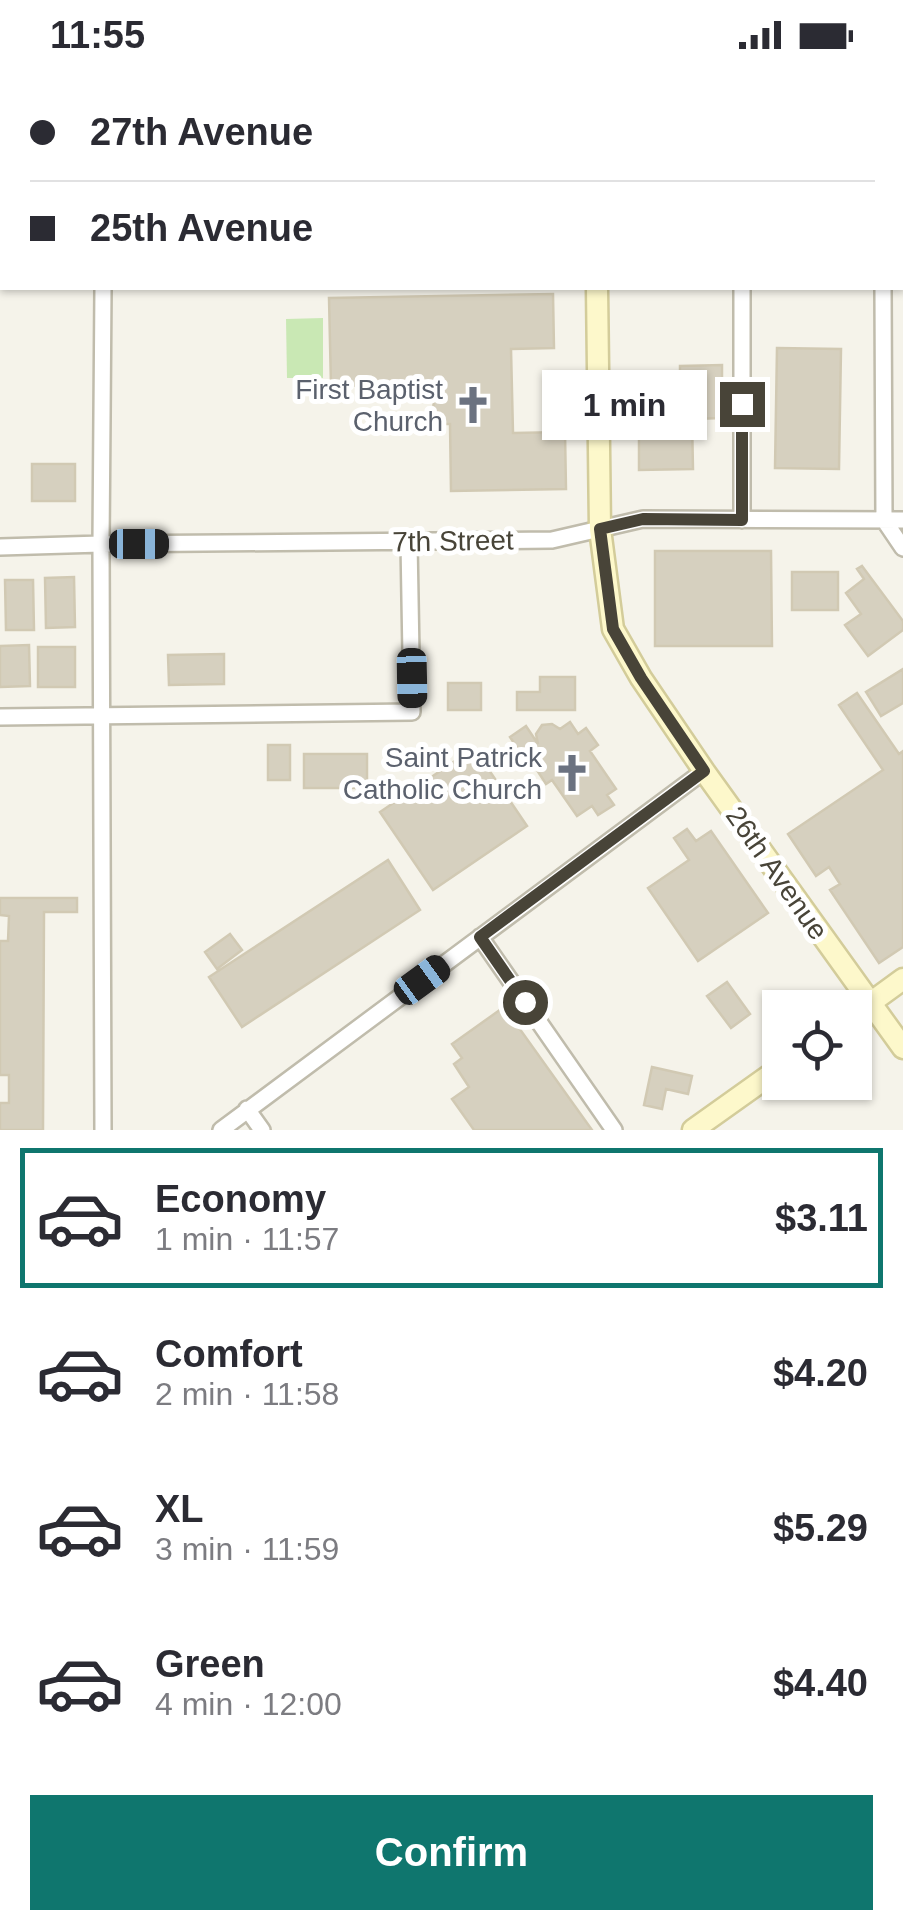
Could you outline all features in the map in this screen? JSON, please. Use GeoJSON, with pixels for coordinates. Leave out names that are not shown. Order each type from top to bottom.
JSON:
{"type":"FeatureCollection","features":[{"type":"Feature","properties":{"kind":"street"},"geometry":{"type":"LineString","coordinates":[[103,290],[104,1130]]}},
{"type":"Feature","properties":{"kind":"street","name":"26th Avenue"},"geometry":{"type":"LineString","coordinates":[[597,290],[600,529],[613,629],[641,678],[849,990]]}},
{"type":"Feature","properties":{"kind":"street"},"geometry":{"type":"LineString","coordinates":[[742,290],[742,520]]}},
{"type":"Feature","properties":{"kind":"street"},"geometry":{"type":"LineString","coordinates":[[883,290],[884,520],[903,548]]}},
{"type":"Feature","properties":{"kind":"street","name":"7th Street"},"geometry":{"type":"LineString","coordinates":[[0,547],[552,540],[643,519],[903,520]]}},
{"type":"Feature","properties":{"kind":"street"},"geometry":{"type":"LineString","coordinates":[[0,718],[412,712],[409,542]]}},
{"type":"Feature","properties":{"kind":"street"},"geometry":{"type":"LineString","coordinates":[[220,1130],[704,771]]}},
{"type":"Feature","properties":{"kind":"street"},"geometry":{"type":"LineString","coordinates":[[480,937],[614,1130]]}},
{"type":"Feature","properties":{"kind":"street"},"geometry":{"type":"LineString","coordinates":[[872,1002],[903,979]]}},
{"type":"Feature","properties":{"kind":"street","name":"26th Avenue"},"geometry":{"type":"LineString","coordinates":[[872,1019],[903,1048]]}},
{"type":"Feature","properties":{"kind":"street"},"geometry":{"type":"LineString","coordinates":[[693,1130],[762,1081]]}},
{"type":"Feature","properties":{"kind":"street"},"geometry":{"type":"LineString","coordinates":[[247,1110],[262,1130]]}},
{"type":"Feature","properties":{"kind":"green space"},"geometry":{"type":"Polygon","coordinates":[[[323,318],[323,378],[287,378],[286,319],[323,318]]]}},
{"type":"Feature","properties":{"kind":"building","name":"First Baptist Church"},"geometry":{"type":"Polygon","coordinates":[[[553,294],[554,348],[511,349],[513,433],[565,432],[566,489],[451,491],[450,424],[434,424],[433,384],[331,386],[329,298],[553,294]]]}},
{"type":"Feature","properties":{"kind":"building"},"geometry":{"type":"Polygon","coordinates":[[[777,348],[841,349],[839,469],[775,468],[777,348]]]}},
{"type":"Feature","properties":{"kind":"building"},"geometry":{"type":"Polygon","coordinates":[[[722,365],[722,418],[692,419],[693,469],[639,470],[639,423],[630,423],[630,391],[680,390],[680,366],[722,365]]]}},
{"type":"Feature","properties":{"kind":"building"},"geometry":{"type":"Polygon","coordinates":[[[32,464],[75,464],[75,501],[32,501],[32,464]]]}},
{"type":"Feature","properties":{"kind":"building"},"geometry":{"type":"Polygon","coordinates":[[[655,551],[771,551],[772,646],[655,646],[655,551]]]}},
{"type":"Feature","properties":{"kind":"building"},"geometry":{"type":"Polygon","coordinates":[[[862,566],[903,621],[903,630],[868,656],[845,625],[861,614],[846,593],[864,579],[857,569],[862,566]]]}},
{"type":"Feature","properties":{"kind":"building"},"geometry":{"type":"Polygon","coordinates":[[[792,572],[838,572],[838,610],[792,610],[792,572]]]}},
{"type":"Feature","properties":{"kind":"building"},"geometry":{"type":"Polygon","coordinates":[[[74,577],[75,627],[46,628],[45,578],[74,577]]]}},
{"type":"Feature","properties":{"kind":"building"},"geometry":{"type":"Polygon","coordinates":[[[5,580],[33,580],[34,630],[6,630],[5,580]]]}},
{"type":"Feature","properties":{"kind":"building"},"geometry":{"type":"Polygon","coordinates":[[[29,645],[30,686],[0,687],[0,646],[29,645]]]}},
{"type":"Feature","properties":{"kind":"building"},"geometry":{"type":"Polygon","coordinates":[[[38,647],[75,647],[75,687],[38,687],[38,647]]]}},
{"type":"Feature","properties":{"kind":"building"},"geometry":{"type":"Polygon","coordinates":[[[224,654],[224,684],[169,685],[168,655],[224,654]]]}},
{"type":"Feature","properties":{"kind":"building"},"geometry":{"type":"Polygon","coordinates":[[[903,669],[903,703],[881,716],[866,692],[903,669]]]}},
{"type":"Feature","properties":{"kind":"building"},"geometry":{"type":"Polygon","coordinates":[[[540,677],[575,677],[575,710],[517,710],[517,692],[540,692],[540,677]]]}},
{"type":"Feature","properties":{"kind":"building"},"geometry":{"type":"Polygon","coordinates":[[[448,683],[481,683],[481,710],[448,710],[448,683]]]}},
{"type":"Feature","properties":{"kind":"building"},"geometry":{"type":"Polygon","coordinates":[[[857,693],[899,754],[903,751],[903,947],[879,963],[830,890],[840,884],[829,867],[816,876],[788,834],[883,770],[839,705],[857,693]]]}},
{"type":"Feature","properties":{"kind":"building","name":"Saint Patrick Catholic Church"},"geometry":{"type":"Polygon","coordinates":[[[570,722],[578,734],[586,728],[598,745],[590,751],[616,789],[607,795],[614,805],[598,815],[592,806],[577,816],[552,780],[546,784],[535,767],[541,763],[531,749],[522,755],[510,737],[526,726],[538,744],[536,734],[542,725],[552,724],[560,729],[570,722]]]}},
{"type":"Feature","properties":{"kind":"building"},"geometry":{"type":"Polygon","coordinates":[[[268,745],[290,745],[290,780],[268,780],[268,745]]]}},
{"type":"Feature","properties":{"kind":"building"},"geometry":{"type":"Polygon","coordinates":[[[474,748],[527,826],[433,890],[380,812],[474,748]]]}},
{"type":"Feature","properties":{"kind":"building"},"geometry":{"type":"Polygon","coordinates":[[[304,754],[367,754],[367,788],[304,788],[304,754]]]}},
{"type":"Feature","properties":{"kind":"building"},"geometry":{"type":"Polygon","coordinates":[[[687,829],[696,841],[711,831],[768,913],[698,961],[648,888],[689,860],[674,838],[687,829]]]}},
{"type":"Feature","properties":{"kind":"building"},"geometry":{"type":"Polygon","coordinates":[[[388,860],[420,910],[242,1027],[209,977],[388,860]]]}},
{"type":"Feature","properties":{"kind":"building"},"geometry":{"type":"Polygon","coordinates":[[[0,898],[77,898],[77,912],[44,912],[43,1130],[0,1130],[0,1103],[9,1103],[9,1075],[0,1075],[0,941],[8,941],[9,916],[0,915],[0,898]]]}},
{"type":"Feature","properties":{"kind":"building"},"geometry":{"type":"Polygon","coordinates":[[[230,934],[242,950],[217,969],[205,952],[230,934]]]}},
{"type":"Feature","properties":{"kind":"building"},"geometry":{"type":"Polygon","coordinates":[[[727,982],[750,1014],[731,1028],[707,996],[727,982]]]}},
{"type":"Feature","properties":{"kind":"building"},"geometry":{"type":"Polygon","coordinates":[[[504,1007],[592,1130],[474,1130],[452,1099],[469,1087],[454,1064],[462,1058],[452,1044],[504,1007]]]}},
{"type":"Feature","properties":{"kind":"building"},"geometry":{"type":"Polygon","coordinates":[[[652,1067],[692,1076],[688,1094],[666,1089],[662,1109],[644,1105],[652,1067]]]}},
{"type":"Feature","properties":{"kind":"place","name":"First Baptist Church"},"geometry":{"type":"Point","coordinates":[473,405]}},
{"type":"Feature","properties":{"kind":"place","name":"Saint Patrick Catholic Church"},"geometry":{"type":"Point","coordinates":[572,773]}},
{"type":"Feature","properties":{"kind":"route"},"geometry":{"type":"LineString","coordinates":[[525,1002],[480,937],[704,771],[613,629],[600,529],[643,519],[742,520],[742,404]]}}]}
